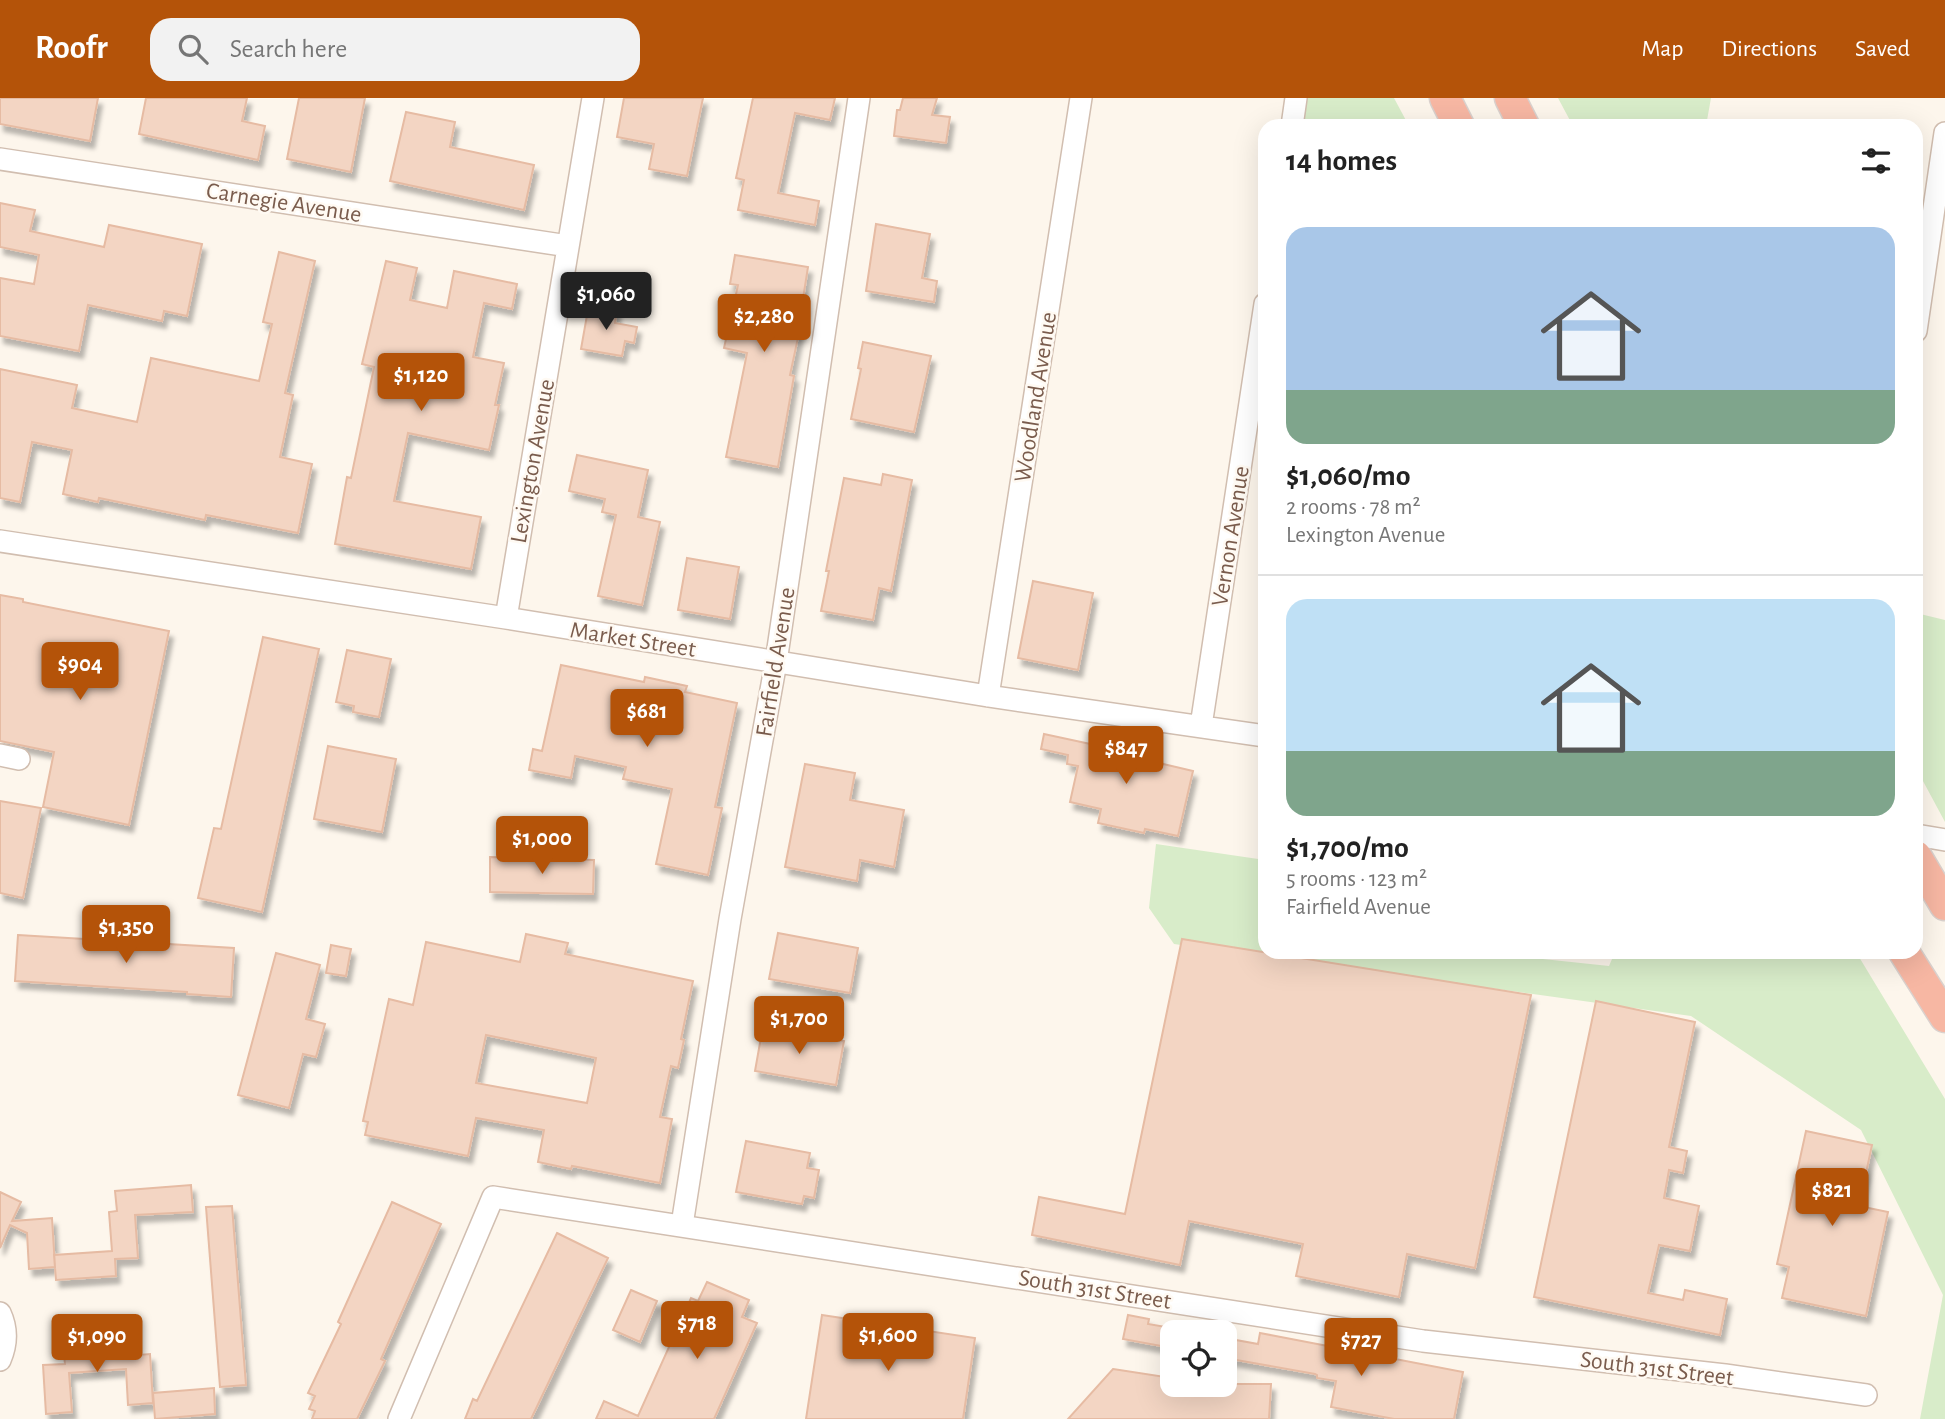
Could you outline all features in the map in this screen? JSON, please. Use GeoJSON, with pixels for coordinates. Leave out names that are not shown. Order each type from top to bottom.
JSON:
{"type":"FeatureCollection","features":[{"type":"Feature","properties":{"kind":"highway"},"geometry":{"type":"LineString","coordinates":[[1445,98],[1456,119]]}},
{"type":"Feature","properties":{"kind":"highway"},"geometry":{"type":"LineString","coordinates":[[1510,98],[1520,119]]}},
{"type":"Feature","properties":{"kind":"highway"},"geometry":{"type":"LineString","coordinates":[[1923,868],[1945,905]]}},
{"type":"Feature","properties":{"kind":"highway"},"geometry":{"type":"LineString","coordinates":[[1908,959],[1945,1017]]}},
{"type":"Feature","properties":{"kind":"street","name":"Lexington Avenue"},"geometry":{"type":"LineString","coordinates":[[506,618],[593,98]]}},
{"type":"Feature","properties":{"kind":"street","name":"Fairfield Avenue"},"geometry":{"type":"LineString","coordinates":[[682,1225],[730,919],[776,662],[859,98]]}},
{"type":"Feature","properties":{"kind":"street","name":"Woodland Avenue"},"geometry":{"type":"LineString","coordinates":[[988,696],[1081,98]]}},
{"type":"Feature","properties":{"kind":"street"},"geometry":{"type":"LineString","coordinates":[[1293,119],[1296,98]]}},
{"type":"Feature","properties":{"kind":"street"},"geometry":{"type":"LineString","coordinates":[[1923,283],[1945,133]]}},
{"type":"Feature","properties":{"kind":"street","name":"Carnegie Avenue"},"geometry":{"type":"LineString","coordinates":[[0,159],[568,246]]}},
{"type":"Feature","properties":{"kind":"street","name":"Vernon Avenue"},"geometry":{"type":"LineString","coordinates":[[1201,726],[1258,350]]}},
{"type":"Feature","properties":{"kind":"street","name":"Market Street"},"geometry":{"type":"LineString","coordinates":[[0,541],[506,618],[988,696],[1258,735]]}},
{"type":"Feature","properties":{"kind":"street"},"geometry":{"type":"LineString","coordinates":[[1923,836],[1945,840]]}},
{"type":"Feature","properties":{"kind":"street","name":"South 31st Street"},"geometry":{"type":"LineString","coordinates":[[399,1419],[492,1197],[1423,1341],[1725,1375],[1866,1395]]}},
{"type":"Feature","properties":{"kind":"street"},"geometry":{"type":"LineString","coordinates":[[0,1313],[6,1325],[0,1360]]}},
{"type":"Feature","properties":{"kind":"green space"},"geometry":{"type":"Polygon","coordinates":[[[1293,98],[1394,98],[1405,119],[1291,119],[1293,98]]]}},
{"type":"Feature","properties":{"kind":"green space"},"geometry":{"type":"Polygon","coordinates":[[[1558,98],[1711,98],[1707,119],[1569,119],[1558,98]]]}},
{"type":"Feature","properties":{"kind":"green space"},"geometry":{"type":"Polygon","coordinates":[[[1923,615],[1945,620],[1945,822],[1923,781],[1923,615]]]}},
{"type":"Feature","properties":{"kind":"green space"},"geometry":{"type":"Polygon","coordinates":[[[1156,844],[1258,859],[1258,956],[1174,944],[1149,908],[1156,844]]]}},
{"type":"Feature","properties":{"kind":"green space"},"geometry":{"type":"Polygon","coordinates":[[[1282,959],[1543,959],[1609,966],[1612,959],[1860,959],[1945,1099],[1945,1419],[1920,1419],[1943,1295],[1861,1130],[1691,1016],[1282,959]]]}},
{"type":"Feature","properties":{"kind":"building"},"geometry":{"type":"Polygon","coordinates":[[[0,98],[98,98],[90,141],[0,124],[0,98]]]}},
{"type":"Feature","properties":{"kind":"building"},"geometry":{"type":"Polygon","coordinates":[[[146,98],[247,98],[242,121],[265,126],[258,160],[139,134],[146,98]]]}},
{"type":"Feature","properties":{"kind":"building"},"geometry":{"type":"Polygon","coordinates":[[[299,98],[365,98],[351,172],[287,159],[299,98]]]}},
{"type":"Feature","properties":{"kind":"building"},"geometry":{"type":"Polygon","coordinates":[[[624,98],[703,98],[687,176],[649,169],[654,144],[617,137],[624,98]]]}},
{"type":"Feature","properties":{"kind":"building"},"geometry":{"type":"Polygon","coordinates":[[[753,98],[835,98],[830,120],[795,113],[778,193],[819,201],[815,225],[738,210],[744,180],[736,178],[753,98]]]}},
{"type":"Feature","properties":{"kind":"building"},"geometry":{"type":"Polygon","coordinates":[[[903,98],[937,98],[932,115],[950,117],[946,143],[894,136],[897,110],[900,110],[903,98]]]}},
{"type":"Feature","properties":{"kind":"building"},"geometry":{"type":"Polygon","coordinates":[[[406,112],[455,122],[450,147],[534,165],[524,210],[390,181],[406,112]]]}},
{"type":"Feature","properties":{"kind":"building"},"geometry":{"type":"Polygon","coordinates":[[[0,203],[35,210],[30,231],[104,247],[109,225],[202,244],[187,316],[164,311],[162,321],[88,305],[79,351],[0,336],[0,278],[34,284],[39,255],[0,247],[0,203]]]}},
{"type":"Feature","properties":{"kind":"building"},"geometry":{"type":"Polygon","coordinates":[[[876,224],[930,234],[922,278],[937,281],[934,302],[866,291],[876,224]]]}},
{"type":"Feature","properties":{"kind":"building"},"geometry":{"type":"Polygon","coordinates":[[[279,252],[315,261],[285,393],[293,395],[280,457],[312,464],[298,533],[206,515],[205,520],[99,498],[98,502],[63,494],[72,450],[32,442],[20,502],[0,498],[0,369],[77,385],[72,408],[137,422],[151,358],[259,381],[272,324],[263,322],[279,252]]]}},
{"type":"Feature","properties":{"kind":"building"},"geometry":{"type":"Polygon","coordinates":[[[735,255],[808,267],[802,305],[805,305],[790,375],[794,376],[778,467],[726,457],[747,353],[724,348],[738,285],[730,284],[735,255]]]}},
{"type":"Feature","properties":{"kind":"building"},"geometry":{"type":"Polygon","coordinates":[[[386,261],[417,268],[410,300],[447,308],[454,271],[517,284],[512,309],[484,303],[473,357],[504,363],[495,405],[499,405],[489,450],[408,433],[394,501],[481,517],[471,569],[335,544],[347,477],[351,478],[374,367],[362,364],[386,261]]]}},
{"type":"Feature","properties":{"kind":"building"},"geometry":{"type":"Polygon","coordinates":[[[589,304],[617,310],[615,323],[637,327],[634,343],[625,341],[622,356],[581,349],[589,304]]]}},
{"type":"Feature","properties":{"kind":"building"},"geometry":{"type":"Polygon","coordinates":[[[863,342],[931,356],[914,432],[851,419],[861,369],[858,368],[863,342]]]}},
{"type":"Feature","properties":{"kind":"building"},"geometry":{"type":"Polygon","coordinates":[[[577,455],[648,470],[638,517],[660,522],[642,605],[598,596],[616,515],[602,512],[605,499],[569,491],[577,455]]]}},
{"type":"Feature","properties":{"kind":"building"},"geometry":{"type":"Polygon","coordinates":[[[883,474],[912,480],[891,591],[879,588],[873,620],[821,611],[844,478],[881,485],[883,474]]]}},
{"type":"Feature","properties":{"kind":"building"},"geometry":{"type":"Polygon","coordinates":[[[687,558],[739,567],[730,619],[678,610],[687,558]]]}},
{"type":"Feature","properties":{"kind":"building"},"geometry":{"type":"Polygon","coordinates":[[[1033,581],[1093,593],[1078,670],[1018,658],[1033,581]]]}},
{"type":"Feature","properties":{"kind":"building"},"geometry":{"type":"Polygon","coordinates":[[[0,595],[169,631],[129,825],[43,807],[54,752],[0,741],[0,595]]]}},
{"type":"Feature","properties":{"kind":"building"},"geometry":{"type":"Polygon","coordinates":[[[263,637],[319,649],[262,912],[198,898],[214,828],[221,829],[263,637]]]}},
{"type":"Feature","properties":{"kind":"building"},"geometry":{"type":"Polygon","coordinates":[[[347,650],[391,659],[379,717],[353,712],[354,706],[336,702],[347,650]]]}},
{"type":"Feature","properties":{"kind":"building"},"geometry":{"type":"Polygon","coordinates":[[[561,665],[644,682],[645,677],[687,686],[685,692],[737,703],[715,807],[722,808],[708,875],[656,864],[672,789],[623,779],[626,767],[575,756],[571,778],[529,770],[533,749],[542,751],[561,665]]]}},
{"type":"Feature","properties":{"kind":"building"},"geometry":{"type":"Polygon","coordinates":[[[1044,734],[1160,759],[1159,763],[1193,771],[1178,836],[1145,829],[1144,833],[1098,823],[1101,809],[1070,802],[1078,766],[1067,764],[1068,755],[1041,749],[1044,734]]]}},
{"type":"Feature","properties":{"kind":"building"},"geometry":{"type":"Polygon","coordinates":[[[328,746],[396,759],[382,832],[314,819],[328,746]]]}},
{"type":"Feature","properties":{"kind":"building"},"geometry":{"type":"Polygon","coordinates":[[[805,764],[855,773],[850,800],[904,810],[894,867],[860,860],[857,881],[785,867],[805,764]]]}},
{"type":"Feature","properties":{"kind":"building"},"geometry":{"type":"Polygon","coordinates":[[[0,801],[41,808],[23,898],[0,893],[0,801]]]}},
{"type":"Feature","properties":{"kind":"building"},"geometry":{"type":"Polygon","coordinates":[[[490,857],[594,860],[593,894],[490,892],[490,857]]]}},
{"type":"Feature","properties":{"kind":"building"},"geometry":{"type":"Polygon","coordinates":[[[778,933],[858,948],[850,993],[769,979],[778,933]]]}},
{"type":"Feature","properties":{"kind":"building"},"geometry":{"type":"Polygon","coordinates":[[[526,934],[568,943],[565,954],[693,981],[678,1068],[671,1066],[660,1117],[672,1119],[660,1183],[538,1162],[544,1130],[476,1118],[468,1156],[365,1135],[368,1122],[363,1121],[389,999],[413,1005],[426,942],[520,962],[526,934]],[[486,1035],[476,1083],[587,1103],[596,1058],[486,1035]]]}},
{"type":"Feature","properties":{"kind":"building"},"geometry":{"type":"Polygon","coordinates":[[[18,935],[234,948],[231,997],[15,981],[18,935]]]}},
{"type":"Feature","properties":{"kind":"building"},"geometry":{"type":"Polygon","coordinates":[[[1182,939],[1258,951],[1258,959],[1307,959],[1531,995],[1475,1268],[1407,1254],[1399,1297],[1296,1276],[1303,1244],[1189,1221],[1180,1265],[1032,1235],[1039,1197],[1125,1214],[1182,939]]]}},
{"type":"Feature","properties":{"kind":"building"},"geometry":{"type":"Polygon","coordinates":[[[331,945],[351,949],[346,976],[326,973],[331,945]]]}},
{"type":"Feature","properties":{"kind":"building"},"geometry":{"type":"Polygon","coordinates":[[[276,953],[320,965],[306,1019],[325,1024],[316,1057],[303,1054],[289,1108],[238,1095],[276,953]]]}},
{"type":"Feature","properties":{"kind":"building"},"geometry":{"type":"Polygon","coordinates":[[[1596,1001],[1695,1022],[1669,1147],[1687,1151],[1683,1173],[1669,1170],[1664,1198],[1699,1206],[1690,1251],[1659,1245],[1648,1293],[1683,1300],[1685,1290],[1727,1299],[1720,1335],[1534,1297],[1596,1001]]]}},
{"type":"Feature","properties":{"kind":"building"},"geometry":{"type":"Polygon","coordinates":[[[763,1026],[844,1041],[836,1085],[755,1071],[763,1026]]]}},
{"type":"Feature","properties":{"kind":"building"},"geometry":{"type":"Polygon","coordinates":[[[1806,1131],[1872,1145],[1859,1206],[1888,1212],[1866,1316],[1782,1298],[1789,1267],[1777,1264],[1806,1131]]]}},
{"type":"Feature","properties":{"kind":"building"},"geometry":{"type":"Polygon","coordinates":[[[746,1141],[810,1153],[807,1168],[819,1170],[814,1198],[804,1196],[802,1204],[736,1192],[746,1141]]]}},
{"type":"Feature","properties":{"kind":"building"},"geometry":{"type":"Polygon","coordinates":[[[191,1185],[193,1212],[135,1215],[138,1258],[115,1259],[116,1276],[56,1280],[54,1255],[112,1251],[109,1212],[117,1211],[115,1191],[191,1185]]]}},
{"type":"Feature","properties":{"kind":"building"},"geometry":{"type":"Polygon","coordinates":[[[0,1192],[21,1202],[12,1221],[52,1218],[55,1267],[29,1269],[27,1233],[10,1225],[0,1248],[0,1192]]]}},
{"type":"Feature","properties":{"kind":"building"},"geometry":{"type":"Polygon","coordinates":[[[392,1202],[441,1224],[381,1359],[385,1361],[357,1419],[312,1419],[315,1411],[309,1409],[315,1396],[308,1393],[341,1324],[338,1322],[392,1202]]]}},
{"type":"Feature","properties":{"kind":"building"},"geometry":{"type":"Polygon","coordinates":[[[232,1206],[246,1385],[220,1387],[206,1207],[232,1206]]]}},
{"type":"Feature","properties":{"kind":"building"},"geometry":{"type":"Polygon","coordinates":[[[557,1233],[608,1258],[531,1419],[465,1419],[473,1399],[477,1401],[557,1233]]]}},
{"type":"Feature","properties":{"kind":"building"},"geometry":{"type":"Polygon","coordinates":[[[707,1282],[749,1300],[742,1317],[757,1323],[714,1419],[596,1419],[604,1401],[638,1416],[691,1298],[698,1301],[707,1282]]]}},
{"type":"Feature","properties":{"kind":"building"},"geometry":{"type":"Polygon","coordinates":[[[631,1290],[657,1301],[640,1342],[613,1330],[631,1290]]]}},
{"type":"Feature","properties":{"kind":"building"},"geometry":{"type":"Polygon","coordinates":[[[822,1315],[975,1338],[963,1419],[806,1419],[822,1315]]]}},
{"type":"Feature","properties":{"kind":"building"},"geometry":{"type":"Polygon","coordinates":[[[1128,1315],[1149,1319],[1148,1324],[1160,1326],[1160,1346],[1123,1339],[1128,1315]]]}},
{"type":"Feature","properties":{"kind":"building"},"geometry":{"type":"Polygon","coordinates":[[[1260,1333],[1463,1372],[1454,1419],[1394,1419],[1331,1407],[1336,1381],[1317,1378],[1315,1374],[1237,1360],[1237,1340],[1258,1344],[1260,1333]]]}},
{"type":"Feature","properties":{"kind":"building"},"geometry":{"type":"Polygon","coordinates":[[[124,1343],[126,1356],[150,1354],[153,1403],[128,1405],[126,1369],[69,1373],[72,1412],[46,1414],[43,1365],[65,1364],[63,1347],[124,1343]]]}},
{"type":"Feature","properties":{"kind":"building"},"geometry":{"type":"Polygon","coordinates":[[[1113,1369],[1160,1376],[1160,1397],[1237,1397],[1237,1384],[1271,1384],[1269,1419],[1068,1419],[1113,1369]]]}},
{"type":"Feature","properties":{"kind":"building"},"geometry":{"type":"Polygon","coordinates":[[[214,1388],[215,1414],[155,1419],[153,1393],[214,1388]]]}}]}
